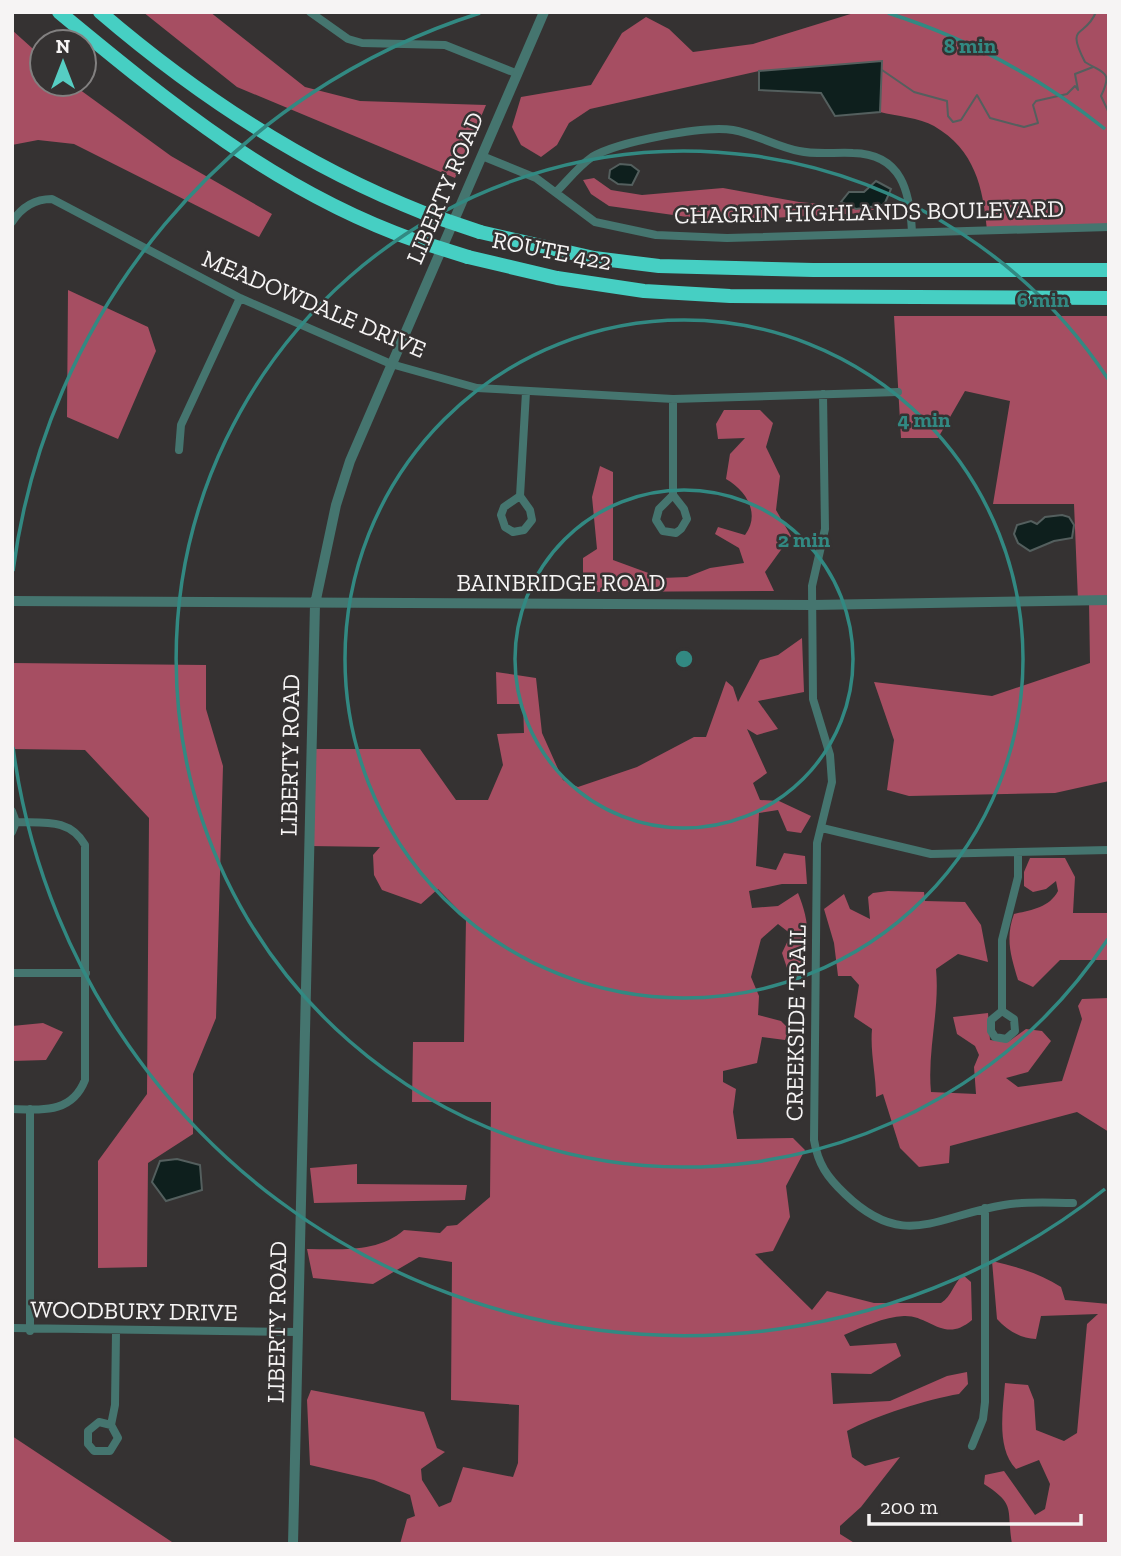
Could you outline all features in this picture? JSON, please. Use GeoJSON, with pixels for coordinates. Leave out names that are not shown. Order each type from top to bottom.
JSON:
{"type":"FeatureCollection","features":[{"type":"Feature","properties":{"kind":"highway","name":"ROUTE 422"},"geometry":{"type":"LineString","coordinates":[[59,12],[172,106],[241,155],[310,194],[382,228],[468,257],[557,278],[644,291],[730,296],[1109,298]]}},
{"type":"Feature","properties":{"kind":"highway","name":"ROUTE 422"},"geometry":{"type":"LineString","coordinates":[[100,12],[221,106],[297,155],[379,196],[480,232],[594,258],[659,266],[813,270],[1109,270]]}},
{"type":"Feature","properties":{"kind":"street"},"geometry":{"type":"LineString","coordinates":[[310,12],[348,39],[362,43],[445,45],[518,74]]}},
{"type":"Feature","properties":{"kind":"street","name":"LIBERTY ROAD"},"geometry":{"type":"LineString","coordinates":[[293,1544],[315,604],[344,479],[391,363],[544,12]]}},
{"type":"Feature","properties":{"kind":"street"},"geometry":{"type":"LineString","coordinates":[[557,191],[585,162],[604,151],[698,129],[731,130],[793,150],[811,153],[855,153],[872,156],[888,164],[901,178],[908,191],[912,232]]}},
{"type":"Feature","properties":{"kind":"street","name":"CHAGRIN HIGHLANDS BOULEVARD"},"geometry":{"type":"LineString","coordinates":[[482,156],[536,178],[557,191],[584,216],[596,222],[656,235],[727,238],[1109,227]]}},
{"type":"Feature","properties":{"kind":"street","name":"MEADOWDALE DRIVE"},"geometry":{"type":"LineString","coordinates":[[12,222],[27,205],[41,199],[52,199],[240,298],[391,363],[477,388],[673,399],[898,392]]}},
{"type":"Feature","properties":{"kind":"street"},"geometry":{"type":"LineString","coordinates":[[179,450],[181,425],[240,298]]}},
{"type":"Feature","properties":{"kind":"street"},"geometry":{"type":"LineString","coordinates":[[520,495],[505,507],[501,515],[505,527],[513,532],[524,530],[532,520],[530,510],[520,495],[526,392]]}},
{"type":"Feature","properties":{"kind":"street","name":"CREEKSIDE TRAIL"},"geometry":{"type":"LineString","coordinates":[[823,394],[825,529],[821,553],[813,572],[814,712],[832,766],[832,782],[817,843],[814,1140],[820,1166],[864,1212],[902,1227],[923,1225],[985,1208],[1016,1204],[1073,1203]]}},
{"type":"Feature","properties":{"kind":"street"},"geometry":{"type":"LineString","coordinates":[[673,399],[673,495],[684,509],[687,519],[681,529],[669,533],[663,531],[656,520],[659,509],[673,495]]}},
{"type":"Feature","properties":{"kind":"street","name":"BAINBRIDGE ROAD"},"geometry":{"type":"LineString","coordinates":[[12,601],[813,605],[1109,600]]}},
{"type":"Feature","properties":{"kind":"street"},"geometry":{"type":"LineString","coordinates":[[12,811],[16,822],[12,832]]}},
{"type":"Feature","properties":{"kind":"street"},"geometry":{"type":"LineString","coordinates":[[12,1109],[60,1107],[79,1096],[85,1080],[85,845],[78,833],[63,824],[16,822]]}},
{"type":"Feature","properties":{"kind":"street"},"geometry":{"type":"LineString","coordinates":[[822,828],[923,853],[1017,854],[1109,850]]}},
{"type":"Feature","properties":{"kind":"street"},"geometry":{"type":"LineString","coordinates":[[1002,1011],[1002,940],[1018,877],[1017,854]]}},
{"type":"Feature","properties":{"kind":"street"},"geometry":{"type":"LineString","coordinates":[[12,973],[86,973]]}},
{"type":"Feature","properties":{"kind":"street"},"geometry":{"type":"LineString","coordinates":[[30,1110],[30,1331]]}},
{"type":"Feature","properties":{"kind":"street"},"geometry":{"type":"LineString","coordinates":[[972,1446],[983,1419],[985,1402],[985,1208]]}},
{"type":"Feature","properties":{"kind":"street","name":"WOODBURY DRIVE"},"geometry":{"type":"LineString","coordinates":[[12,1328],[30,1331],[298,1332]]}},
{"type":"Feature","properties":{"kind":"street"},"geometry":{"type":"LineString","coordinates":[[111,1424],[115,1405],[116,1332]]}},
{"type":"Feature","properties":{"kind":"shaded area"},"geometry":{"type":"Polygon","coordinates":[[[143,12],[210,12],[305,87],[360,101],[486,105],[455,178],[237,87],[143,12]]]}},
{"type":"Feature","properties":{"kind":"shaded area"},"geometry":{"type":"Polygon","coordinates":[[[857,12],[1109,12],[1109,227],[987,230],[979,185],[968,158],[959,146],[928,123],[880,112],[882,61],[759,71],[590,109],[569,123],[557,145],[541,157],[521,145],[512,127],[521,97],[591,85],[622,33],[646,17],[669,29],[693,52],[753,44],[857,12]]]}},
{"type":"Feature","properties":{"kind":"shaded area"},"geometry":{"type":"Polygon","coordinates":[[[12,30],[28,44],[28,98],[91,98],[171,156],[272,214],[259,237],[74,144],[38,140],[12,145],[12,30]]]}},
{"type":"Feature","properties":{"kind":"shaded area"},"geometry":{"type":"Polygon","coordinates":[[[882,61],[880,112],[835,116],[821,93],[759,90],[759,71],[882,61]]]}},
{"type":"Feature","properties":{"kind":"shaded area"},"geometry":{"type":"Polygon","coordinates":[[[620,164],[631,165],[639,171],[632,185],[618,184],[609,178],[610,170],[620,164]]]}},
{"type":"Feature","properties":{"kind":"shaded area"},"geometry":{"type":"Polygon","coordinates":[[[594,178],[611,190],[642,195],[723,188],[799,202],[875,209],[863,213],[716,221],[609,206],[591,194],[583,180],[594,178]]]}},
{"type":"Feature","properties":{"kind":"shaded area"},"geometry":{"type":"Polygon","coordinates":[[[876,181],[891,189],[884,205],[856,209],[841,202],[849,192],[864,192],[876,181]]]}},
{"type":"Feature","properties":{"kind":"shaded area"},"geometry":{"type":"Polygon","coordinates":[[[68,290],[148,327],[156,351],[118,439],[67,417],[68,290]]]}},
{"type":"Feature","properties":{"kind":"shaded area"},"geometry":{"type":"Polygon","coordinates":[[[894,316],[1109,316],[1109,781],[1055,793],[909,796],[887,790],[894,740],[874,682],[992,696],[1090,663],[1089,601],[1078,601],[1074,504],[993,504],[1010,401],[965,391],[938,438],[901,438],[894,316]]]}},
{"type":"Feature","properties":{"kind":"shaded area"},"geometry":{"type":"Polygon","coordinates":[[[724,410],[760,410],[773,423],[766,447],[780,476],[776,510],[791,536],[765,572],[774,591],[583,592],[583,558],[597,549],[592,497],[600,466],[613,472],[613,560],[662,578],[687,577],[710,568],[744,563],[739,548],[715,534],[718,527],[745,535],[752,519],[745,496],[726,479],[730,454],[745,438],[718,439],[716,424],[724,410]]]}},
{"type":"Feature","properties":{"kind":"shaded area"},"geometry":{"type":"Polygon","coordinates":[[[1045,517],[1069,517],[1074,525],[1072,538],[1054,541],[1030,551],[1018,543],[1014,534],[1017,525],[1031,521],[1037,524],[1045,517]]]}},
{"type":"Feature","properties":{"kind":"shaded area"},"geometry":{"type":"Polygon","coordinates":[[[802,638],[804,692],[758,701],[778,729],[757,735],[747,729],[767,773],[753,783],[760,800],[779,801],[811,816],[801,833],[787,831],[778,810],[759,813],[756,866],[776,870],[784,853],[805,856],[807,884],[782,884],[749,891],[752,908],[778,906],[798,893],[802,904],[807,925],[807,944],[798,977],[787,968],[782,953],[791,934],[778,924],[761,939],[751,977],[759,996],[758,1015],[781,1021],[792,1032],[785,1040],[762,1037],[757,1063],[723,1071],[723,1082],[736,1089],[733,1112],[737,1139],[793,1138],[805,1150],[786,1186],[790,1217],[773,1251],[755,1254],[812,1310],[827,1291],[874,1303],[941,1303],[963,1275],[971,1282],[972,1320],[962,1327],[945,1329],[904,1316],[881,1320],[844,1335],[850,1346],[896,1343],[901,1356],[871,1374],[831,1373],[833,1404],[890,1401],[947,1376],[967,1372],[968,1384],[959,1394],[902,1409],[847,1431],[852,1457],[865,1466],[900,1457],[861,1507],[840,1526],[840,1534],[856,1544],[400,1544],[407,1519],[415,1516],[410,1495],[374,1480],[310,1465],[307,1400],[311,1390],[424,1412],[437,1448],[445,1452],[421,1469],[422,1480],[439,1507],[451,1502],[463,1467],[513,1477],[518,1463],[519,1405],[451,1400],[452,1262],[419,1257],[373,1284],[313,1278],[307,1249],[371,1246],[383,1243],[404,1230],[440,1233],[447,1226],[457,1225],[490,1197],[491,1102],[412,1102],[413,1042],[464,1042],[466,918],[438,889],[421,904],[382,890],[374,875],[373,855],[380,847],[309,846],[311,749],[420,749],[456,800],[488,800],[503,765],[497,734],[524,733],[523,704],[497,704],[496,672],[536,678],[542,733],[563,780],[578,787],[637,767],[694,737],[706,737],[726,681],[733,687],[738,702],[760,660],[778,655],[802,638]]]}},
{"type":"Feature","properties":{"kind":"shaded area"},"geometry":{"type":"Polygon","coordinates":[[[12,663],[206,665],[206,709],[223,766],[216,1018],[193,1074],[193,1134],[148,1163],[147,1267],[98,1268],[98,1161],[147,1094],[149,818],[85,750],[12,749],[12,663]]]}},
{"type":"Feature","properties":{"kind":"shaded area"},"geometry":{"type":"Polygon","coordinates":[[[1030,858],[1065,858],[1075,877],[1073,913],[1109,913],[1109,960],[1060,960],[1033,987],[1018,980],[1010,947],[1011,923],[1014,914],[1045,905],[1058,891],[1056,881],[1046,889],[1033,892],[1024,886],[1024,872],[1030,858]]]}},
{"type":"Feature","properties":{"kind":"shaded area"},"geometry":{"type":"Polygon","coordinates":[[[924,892],[925,901],[965,902],[981,925],[988,962],[958,954],[936,969],[931,1092],[976,1094],[974,1067],[979,1055],[975,1046],[957,1034],[953,1017],[988,1013],[990,1040],[1008,1042],[1026,1029],[1042,1031],[1051,1041],[1028,1072],[1006,1078],[1018,1087],[1062,1081],[1082,1019],[1078,1006],[1082,999],[1109,998],[1109,1132],[1077,1112],[950,1146],[949,1163],[919,1167],[900,1148],[883,1094],[876,1097],[872,1029],[854,1017],[859,985],[851,976],[838,976],[834,943],[824,909],[844,894],[850,909],[870,919],[868,897],[873,893],[924,892]]]}},
{"type":"Feature","properties":{"kind":"shaded area"},"geometry":{"type":"Polygon","coordinates":[[[43,1023],[63,1032],[46,1060],[12,1061],[12,1026],[43,1023]]]}},
{"type":"Feature","properties":{"kind":"shaded area"},"geometry":{"type":"Polygon","coordinates":[[[177,1159],[200,1165],[202,1190],[166,1201],[152,1182],[160,1161],[177,1159]]]}},
{"type":"Feature","properties":{"kind":"shaded area"},"geometry":{"type":"Polygon","coordinates":[[[357,1164],[357,1184],[467,1185],[465,1200],[314,1203],[310,1168],[357,1164]]]}},
{"type":"Feature","properties":{"kind":"shaded area"},"geometry":{"type":"Polygon","coordinates":[[[992,1261],[1028,1271],[1053,1282],[1061,1287],[1065,1300],[1109,1304],[1109,1544],[1012,1544],[1006,1503],[984,1484],[985,1475],[1004,1471],[1035,1515],[1045,1509],[1050,1484],[1039,1460],[1016,1469],[1006,1450],[1002,1428],[1005,1383],[1028,1385],[1034,1400],[1036,1430],[1064,1441],[1077,1433],[1087,1324],[1098,1314],[1041,1316],[1036,1339],[1015,1333],[997,1319],[992,1261]]]}},
{"type":"Feature","properties":{"kind":"shaded area"},"geometry":{"type":"Polygon","coordinates":[[[12,1436],[175,1544],[12,1544],[12,1436]]]}},
{"type":"Feature","properties":{"kind":"waterway"},"geometry":{"type":"LineString","coordinates":[[1096,12],[1087,26],[1079,32],[1077,42],[1085,62],[1105,74],[1106,82],[1101,96],[1109,113]]}},
{"type":"Feature","properties":{"kind":"waterway"},"geometry":{"type":"LineString","coordinates":[[882,70],[914,92],[947,101],[948,116],[953,122],[961,120],[977,95],[990,118],[1024,127],[1038,123],[1033,105],[1036,101],[1067,94],[1075,86],[1078,90],[1075,74],[1093,67]]}}]}
